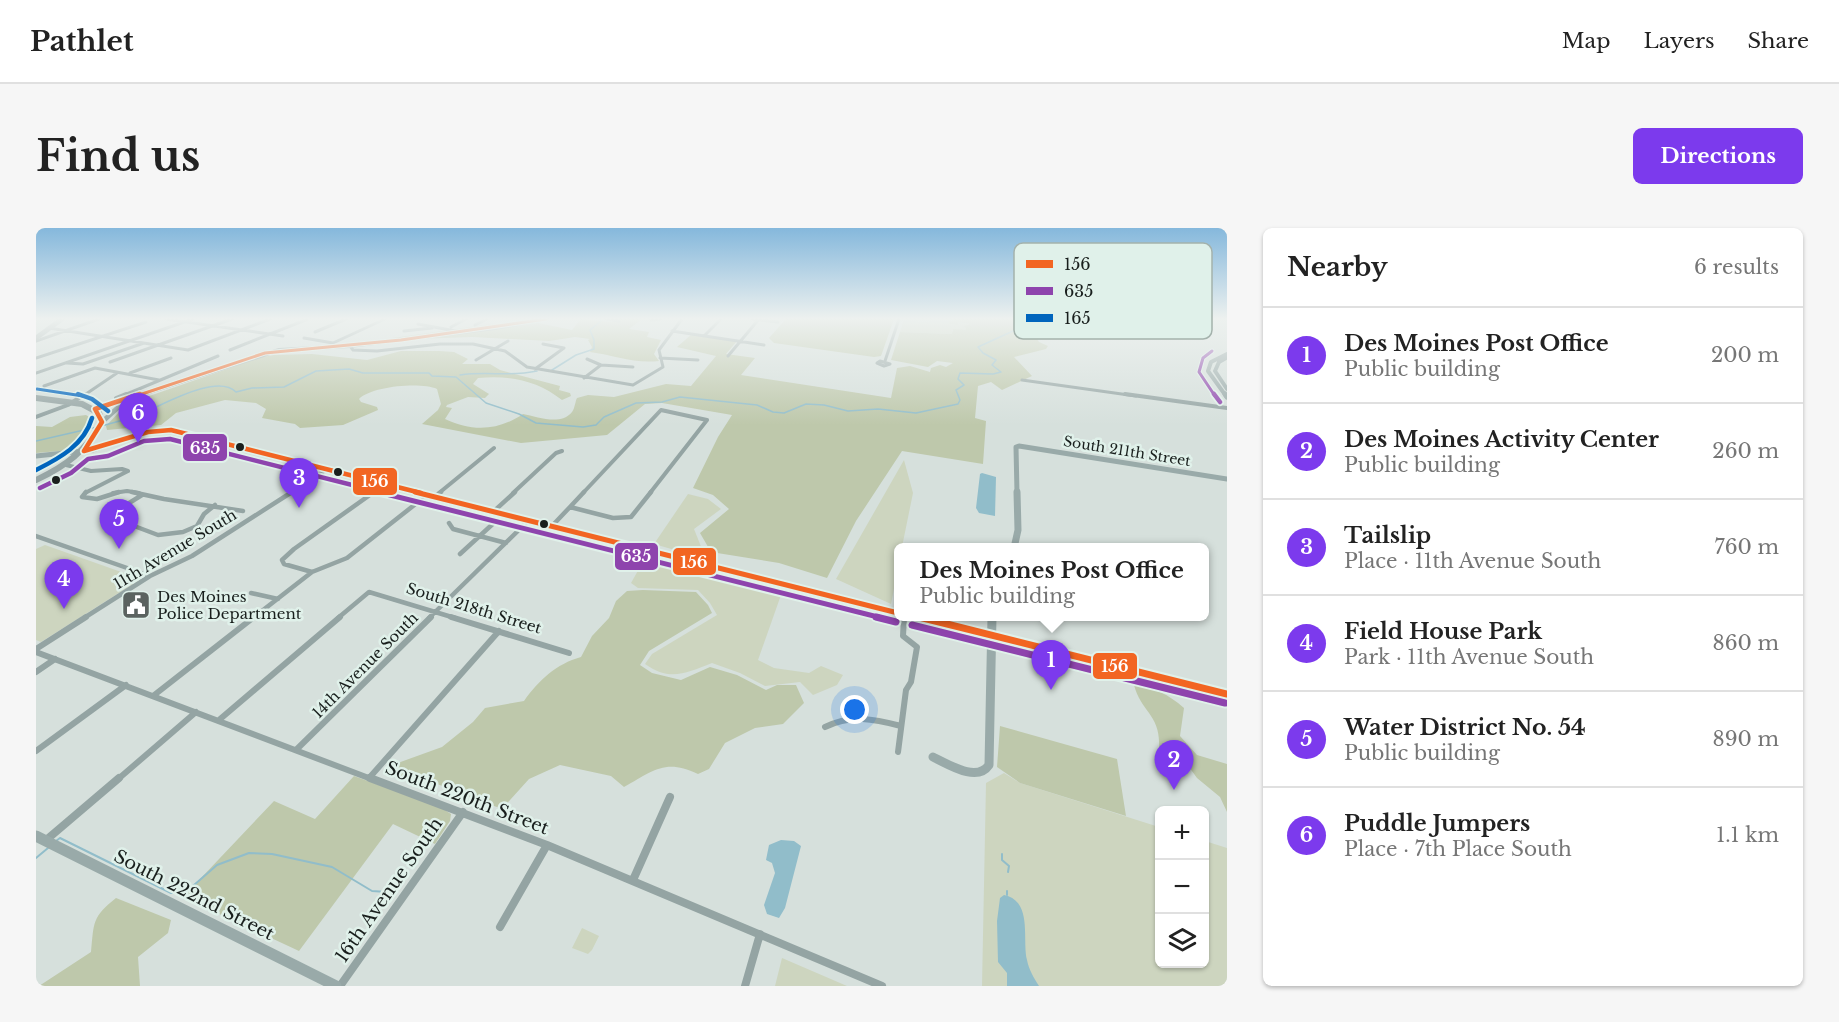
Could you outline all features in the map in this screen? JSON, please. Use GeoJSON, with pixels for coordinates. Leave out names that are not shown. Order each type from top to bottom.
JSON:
{"type":"FeatureCollection","features":[{"type":"Feature","properties":{"kind":"main road"},"geometry":{"type":"LineString","coordinates":[[36,398],[95,409],[264,354]]}},
{"type":"Feature","properties":{"kind":"main road"},"geometry":{"type":"LineString","coordinates":[[1226,388],[1217,375],[1215,367],[1227,356]]}},
{"type":"Feature","properties":{"kind":"main road"},"geometry":{"type":"LineString","coordinates":[[1227,356],[1211,362],[1208,371],[1227,397]]}},
{"type":"Feature","properties":{"kind":"main road"},"geometry":{"type":"LineString","coordinates":[[36,480],[66,465],[84,451],[100,422],[125,402],[149,392]]}},
{"type":"Feature","properties":{"kind":"main road"},"geometry":{"type":"LineString","coordinates":[[95,409],[100,422]]}},
{"type":"Feature","properties":{"kind":"main road"},"geometry":{"type":"LineString","coordinates":[[36,456],[84,451],[157,430],[177,431],[894,612]]}},
{"type":"Feature","properties":{"kind":"main road","name":"South 211th Street"},"geometry":{"type":"LineString","coordinates":[[1015,543],[1018,530],[1016,447],[1023,446],[1227,479]]}},
{"type":"Feature","properties":{"kind":"main road"},"geometry":{"type":"LineString","coordinates":[[934,621],[1227,694]]}},
{"type":"Feature","properties":{"kind":"main road"},"geometry":{"type":"LineString","coordinates":[[933,757],[963,770],[980,773],[985,771],[989,765],[992,621]]}},
{"type":"Feature","properties":{"kind":"main road","name":"South 222nd Street"},"geometry":{"type":"LineString","coordinates":[[41,839],[338,986]]}},
{"type":"Feature","properties":{"kind":"street"},"geometry":{"type":"LineString","coordinates":[[36,373],[90,354]]}},
{"type":"Feature","properties":{"kind":"street"},"geometry":{"type":"LineString","coordinates":[[65,363],[83,364],[111,354]]}},
{"type":"Feature","properties":{"kind":"street"},"geometry":{"type":"LineString","coordinates":[[110,362],[132,354]]}},
{"type":"Feature","properties":{"kind":"street"},"geometry":{"type":"LineString","coordinates":[[476,360],[486,354]]}},
{"type":"Feature","properties":{"kind":"street"},"geometry":{"type":"LineString","coordinates":[[511,354],[521,365],[535,369],[629,385],[660,369],[663,363],[660,354]]}},
{"type":"Feature","properties":{"kind":"street"},"geometry":{"type":"LineString","coordinates":[[535,369],[555,354]]}},
{"type":"Feature","properties":{"kind":"street"},"geometry":{"type":"LineString","coordinates":[[885,362],[887,354]]}},
{"type":"Feature","properties":{"kind":"street"},"geometry":{"type":"LineString","coordinates":[[116,398],[218,356]]}},
{"type":"Feature","properties":{"kind":"street"},"geometry":{"type":"LineString","coordinates":[[129,373],[171,358]]}},
{"type":"Feature","properties":{"kind":"street"},"geometry":{"type":"LineString","coordinates":[[660,358],[698,360]]}},
{"type":"Feature","properties":{"kind":"street"},"geometry":{"type":"LineString","coordinates":[[587,359],[601,365],[633,368]]}},
{"type":"Feature","properties":{"kind":"street"},"geometry":{"type":"LineString","coordinates":[[584,378],[601,365]]}},
{"type":"Feature","properties":{"kind":"street"},"geometry":{"type":"LineString","coordinates":[[44,386],[95,368],[159,380]]}},
{"type":"Feature","properties":{"kind":"street"},"geometry":{"type":"LineString","coordinates":[[36,417],[71,403],[117,373]]}},
{"type":"Feature","properties":{"kind":"street"},"geometry":{"type":"LineString","coordinates":[[1022,380],[1227,408]]}},
{"type":"Feature","properties":{"kind":"street"},"geometry":{"type":"LineString","coordinates":[[551,527],[569,507],[661,410],[707,420],[633,514],[625,518],[613,518],[569,507]]}},
{"type":"Feature","properties":{"kind":"street"},"geometry":{"type":"LineString","coordinates":[[153,696],[312,572],[347,558],[494,448]]}},
{"type":"Feature","properties":{"kind":"street"},"geometry":{"type":"LineString","coordinates":[[493,512],[556,453],[562,451]]}},
{"type":"Feature","properties":{"kind":"street"},"geometry":{"type":"LineString","coordinates":[[66,465],[91,471],[128,470],[124,475],[86,491],[82,495],[84,498],[95,499],[124,491],[243,511]]}},
{"type":"Feature","properties":{"kind":"street","name":"11th Avenue South"},"geometry":{"type":"LineString","coordinates":[[36,650],[150,576],[192,556],[327,470]]}},
{"type":"Feature","properties":{"kind":"street"},"geometry":{"type":"LineString","coordinates":[[312,572],[284,564],[282,560],[385,484]]}},
{"type":"Feature","properties":{"kind":"street"},"geometry":{"type":"LineString","coordinates":[[142,495],[118,510],[113,518],[152,534],[170,535],[197,526],[204,514],[215,505]]}},
{"type":"Feature","properties":{"kind":"street"},"geometry":{"type":"LineString","coordinates":[[460,554],[496,521]]}},
{"type":"Feature","properties":{"kind":"street","name":"14th Avenue South"},"geometry":{"type":"LineString","coordinates":[[296,750],[528,521]]}},
{"type":"Feature","properties":{"kind":"street"},"geometry":{"type":"LineString","coordinates":[[449,524],[453,529],[506,543]]}},
{"type":"Feature","properties":{"kind":"street"},"geometry":{"type":"LineString","coordinates":[[36,536],[150,576]]}},
{"type":"Feature","properties":{"kind":"street","name":"South 218th Street"},"geometry":{"type":"LineString","coordinates":[[219,720],[369,592],[569,653]]}},
{"type":"Feature","properties":{"kind":"street"},"geometry":{"type":"LineString","coordinates":[[251,593],[278,599]]}},
{"type":"Feature","properties":{"kind":"street"},"geometry":{"type":"LineString","coordinates":[[898,752],[906,690],[911,682],[917,647],[903,636],[904,621]]}},
{"type":"Feature","properties":{"kind":"street"},"geometry":{"type":"LineString","coordinates":[[370,777],[499,631]]}},
{"type":"Feature","properties":{"kind":"street","name":"South 220th Street"},"geometry":{"type":"LineString","coordinates":[[36,650],[547,845],[882,986]]}},
{"type":"Feature","properties":{"kind":"street"},"geometry":{"type":"LineString","coordinates":[[36,672],[55,659]]}},
{"type":"Feature","properties":{"kind":"street"},"geometry":{"type":"LineString","coordinates":[[36,751],[126,685]]}},
{"type":"Feature","properties":{"kind":"street"},"geometry":{"type":"LineString","coordinates":[[41,839],[196,712]]}},
{"type":"Feature","properties":{"kind":"street"},"geometry":{"type":"LineString","coordinates":[[825,727],[841,718],[868,718],[901,726]]}},
{"type":"Feature","properties":{"kind":"street"},"geometry":{"type":"LineString","coordinates":[[633,880],[670,797]]}},
{"type":"Feature","properties":{"kind":"street","name":"16th Avenue South"},"geometry":{"type":"LineString","coordinates":[[338,986],[463,812]]}},
{"type":"Feature","properties":{"kind":"street"},"geometry":{"type":"LineString","coordinates":[[500,927],[547,845]]}},
{"type":"Feature","properties":{"kind":"street"},"geometry":{"type":"LineString","coordinates":[[745,986],[760,934]]}},
{"type":"Feature","properties":{"kind":"green space"},"geometry":{"type":"Polygon","coordinates":[[[315,354],[367,360],[388,354],[459,354],[468,359],[462,364],[490,364],[500,370],[560,386],[559,390],[570,393],[571,396],[562,400],[533,383],[522,380],[501,377],[478,378],[473,384],[489,394],[485,398],[468,397],[447,405],[446,407],[452,408],[445,419],[475,428],[504,424],[523,414],[562,419],[572,412],[577,398],[588,395],[614,397],[666,384],[691,386],[716,356],[709,354],[755,358],[741,375],[891,398],[897,368],[910,366],[930,372],[931,368],[940,365],[946,367],[953,363],[937,361],[928,367],[891,360],[893,354],[1025,354],[1014,357],[1032,376],[1002,390],[991,382],[978,386],[975,418],[986,421],[983,464],[902,451],[856,521],[827,578],[779,563],[711,552],[700,533],[729,509],[713,495],[693,488],[718,437],[732,415],[662,403],[645,404],[607,435],[521,443],[422,424],[438,410],[441,404],[437,389],[397,386],[374,391],[359,399],[361,402],[377,407],[378,410],[343,425],[300,428],[295,424],[262,418],[266,409],[256,403],[225,400],[176,413],[161,425],[107,430],[106,426],[132,402],[262,357],[274,355],[315,354]]]}},
{"type":"Feature","properties":{"kind":"green space"},"geometry":{"type":"Polygon","coordinates":[[[603,354],[654,354],[659,361],[633,360],[603,354]]]}},
{"type":"Feature","properties":{"kind":"green space"},"geometry":{"type":"Polygon","coordinates":[[[855,354],[882,354],[874,357],[855,354]]]}},
{"type":"Feature","properties":{"kind":"green space"},"geometry":{"type":"Polygon","coordinates":[[[86,415],[91,418],[92,422],[71,450],[36,453],[36,426],[52,427],[70,417],[86,415]]]}},
{"type":"Feature","properties":{"kind":"green space"},"geometry":{"type":"Polygon","coordinates":[[[904,460],[913,493],[903,543],[894,543],[894,589],[891,604],[836,579],[904,460]]]}},
{"type":"Feature","properties":{"kind":"green space"},"geometry":{"type":"Polygon","coordinates":[[[688,494],[708,499],[721,509],[694,529],[706,559],[654,544],[688,494]]]}},
{"type":"Feature","properties":{"kind":"green space"},"geometry":{"type":"Polygon","coordinates":[[[45,545],[141,579],[41,642],[36,640],[36,549],[45,545]]]}},
{"type":"Feature","properties":{"kind":"green space"},"geometry":{"type":"Polygon","coordinates":[[[652,559],[781,595],[758,660],[774,668],[809,673],[821,666],[843,675],[837,685],[813,695],[800,682],[765,686],[740,673],[712,663],[678,674],[662,673],[645,664],[652,654],[717,615],[698,590],[638,588],[631,583],[640,567],[652,559]]]}},
{"type":"Feature","properties":{"kind":"green space"},"geometry":{"type":"Polygon","coordinates":[[[627,591],[696,592],[712,613],[649,651],[640,665],[652,673],[681,680],[710,667],[737,675],[766,690],[777,685],[796,685],[804,703],[783,724],[755,728],[725,743],[709,769],[698,774],[677,767],[660,768],[624,787],[611,776],[560,765],[529,779],[502,809],[432,782],[396,775],[395,764],[442,747],[473,722],[485,708],[524,701],[549,674],[581,657],[592,636],[609,618],[616,601],[627,591]]]}},
{"type":"Feature","properties":{"kind":"green space"},"geometry":{"type":"Polygon","coordinates":[[[1134,685],[1161,692],[1184,708],[1180,736],[1197,755],[1227,764],[1227,812],[1220,797],[1197,778],[1184,760],[1159,748],[1157,728],[1141,702],[1134,685]]]}},
{"type":"Feature","properties":{"kind":"green space"},"geometry":{"type":"Polygon","coordinates":[[[1000,726],[1117,759],[1126,816],[1020,783],[997,767],[1000,726]]]}},
{"type":"Feature","properties":{"kind":"green space"},"geometry":{"type":"Polygon","coordinates":[[[1004,773],[1020,783],[1155,826],[1155,968],[1209,968],[1209,842],[1227,848],[1227,986],[982,986],[986,783],[1004,773]]]}},
{"type":"Feature","properties":{"kind":"green space"},"geometry":{"type":"Polygon","coordinates":[[[354,776],[440,807],[451,814],[450,821],[435,844],[393,824],[299,951],[183,897],[274,801],[315,819],[354,776]]]}},
{"type":"Feature","properties":{"kind":"green space"},"geometry":{"type":"Polygon","coordinates":[[[116,898],[171,920],[168,933],[138,957],[140,986],[39,986],[91,952],[98,916],[116,898]]]}},
{"type":"Feature","properties":{"kind":"green space"},"geometry":{"type":"Polygon","coordinates":[[[582,928],[599,936],[588,954],[572,948],[582,928]]]}},
{"type":"Feature","properties":{"kind":"green space"},"geometry":{"type":"Polygon","coordinates":[[[782,958],[847,986],[775,986],[782,958]]]}},
{"type":"Feature","properties":{"kind":"water"},"geometry":{"type":"Polygon","coordinates":[[[980,474],[996,477],[995,516],[979,513],[976,508],[980,474]]]}},
{"type":"Feature","properties":{"kind":"water"},"geometry":{"type":"Polygon","coordinates":[[[781,840],[794,841],[801,846],[785,908],[779,918],[767,914],[764,905],[775,873],[772,863],[766,860],[769,845],[781,840]]]}},
{"type":"Feature","properties":{"kind":"water"},"geometry":{"type":"Polygon","coordinates":[[[1004,895],[1013,899],[1023,913],[1027,960],[1030,971],[1039,986],[1007,986],[1007,973],[998,962],[997,921],[1000,898],[1004,895]]]}},
{"type":"Feature","properties":{"kind":"waterway"},"geometry":{"type":"LineString","coordinates":[[552,370],[578,354]]}},
{"type":"Feature","properties":{"kind":"waterway"},"geometry":{"type":"LineString","coordinates":[[102,426],[138,415],[203,388],[227,387],[236,392],[252,388],[284,387],[316,371],[349,369],[363,373],[429,373],[432,376],[456,377],[486,403],[519,414],[536,423],[583,427],[596,425],[604,417],[636,403],[662,402],[680,397],[757,405],[773,412],[784,413],[806,404],[824,405],[848,411],[878,409],[916,413],[958,404],[960,400],[956,390],[964,385],[958,379],[960,373],[993,374],[1001,372],[992,365],[996,360],[986,354]]}},
{"type":"Feature","properties":{"kind":"waterway"},"geometry":{"type":"LineString","coordinates":[[460,375],[517,374],[537,371]]}},
{"type":"Feature","properties":{"kind":"waterway"},"geometry":{"type":"LineString","coordinates":[[36,441],[97,427]]}},
{"type":"Feature","properties":{"kind":"waterway"},"geometry":{"type":"LineString","coordinates":[[56,841],[60,838],[171,893],[186,892],[217,865],[249,853],[272,854],[332,867],[372,891],[387,892]]}},
{"type":"Feature","properties":{"kind":"waterway"},"geometry":{"type":"LineString","coordinates":[[36,858],[48,848]]}},
{"type":"Feature","properties":{"kind":"waterway"},"geometry":{"type":"LineString","coordinates":[[1002,854],[1002,860],[1009,866],[1008,872]]}},
{"type":"Feature","properties":{"kind":"transit line","name":"156"},"geometry":{"type":"LineString","coordinates":[[84,451],[102,422],[95,409],[261,354]]}},
{"type":"Feature","properties":{"kind":"transit line","name":"635"},"geometry":{"type":"LineString","coordinates":[[1208,354],[1203,358],[1199,372],[1220,402]]}},
{"type":"Feature","properties":{"kind":"transit line","name":"165"},"geometry":{"type":"LineString","coordinates":[[37,389],[84,396],[101,404],[108,411]]}},
{"type":"Feature","properties":{"kind":"transit line","name":"165"},"geometry":{"type":"LineString","coordinates":[[36,470],[71,450],[85,436],[92,418]]}},
{"type":"Feature","properties":{"kind":"transit line","name":"156"},"geometry":{"type":"LineString","coordinates":[[84,451],[148,432],[171,430],[894,612]]}},
{"type":"Feature","properties":{"kind":"transit line","name":"635"},"geometry":{"type":"LineString","coordinates":[[40,488],[71,473],[88,459],[108,456],[144,441],[170,439],[896,622]]}},
{"type":"Feature","properties":{"kind":"transit line","name":"156"},"geometry":{"type":"LineString","coordinates":[[936,621],[1227,694]]}},
{"type":"Feature","properties":{"kind":"transit line","name":"635"},"geometry":{"type":"LineString","coordinates":[[912,625],[1225,703]]}},
{"type":"Feature","properties":{"kind":"place","name":"Puddle Jumpers"},"geometry":{"type":"Point","coordinates":[138,443]}},
{"type":"Feature","properties":{"kind":"place","name":"Tailslip"},"geometry":{"type":"Point","coordinates":[299,508]}},
{"type":"Feature","properties":{"kind":"place","name":"Water District No. 54"},"geometry":{"type":"Point","coordinates":[119,549]}},
{"type":"Feature","properties":{"kind":"place","name":"Des Moines Police Department"},"geometry":{"type":"Point","coordinates":[136,605]}},
{"type":"Feature","properties":{"kind":"place","name":"Field House Park"},"geometry":{"type":"Point","coordinates":[64,609]}},
{"type":"Feature","properties":{"kind":"place","name":"Des Moines Post Office"},"geometry":{"type":"Point","coordinates":[1051,690]}},
{"type":"Feature","properties":{"kind":"place","name":"Des Moines Activity Center"},"geometry":{"type":"Point","coordinates":[1174,790]}}]}
